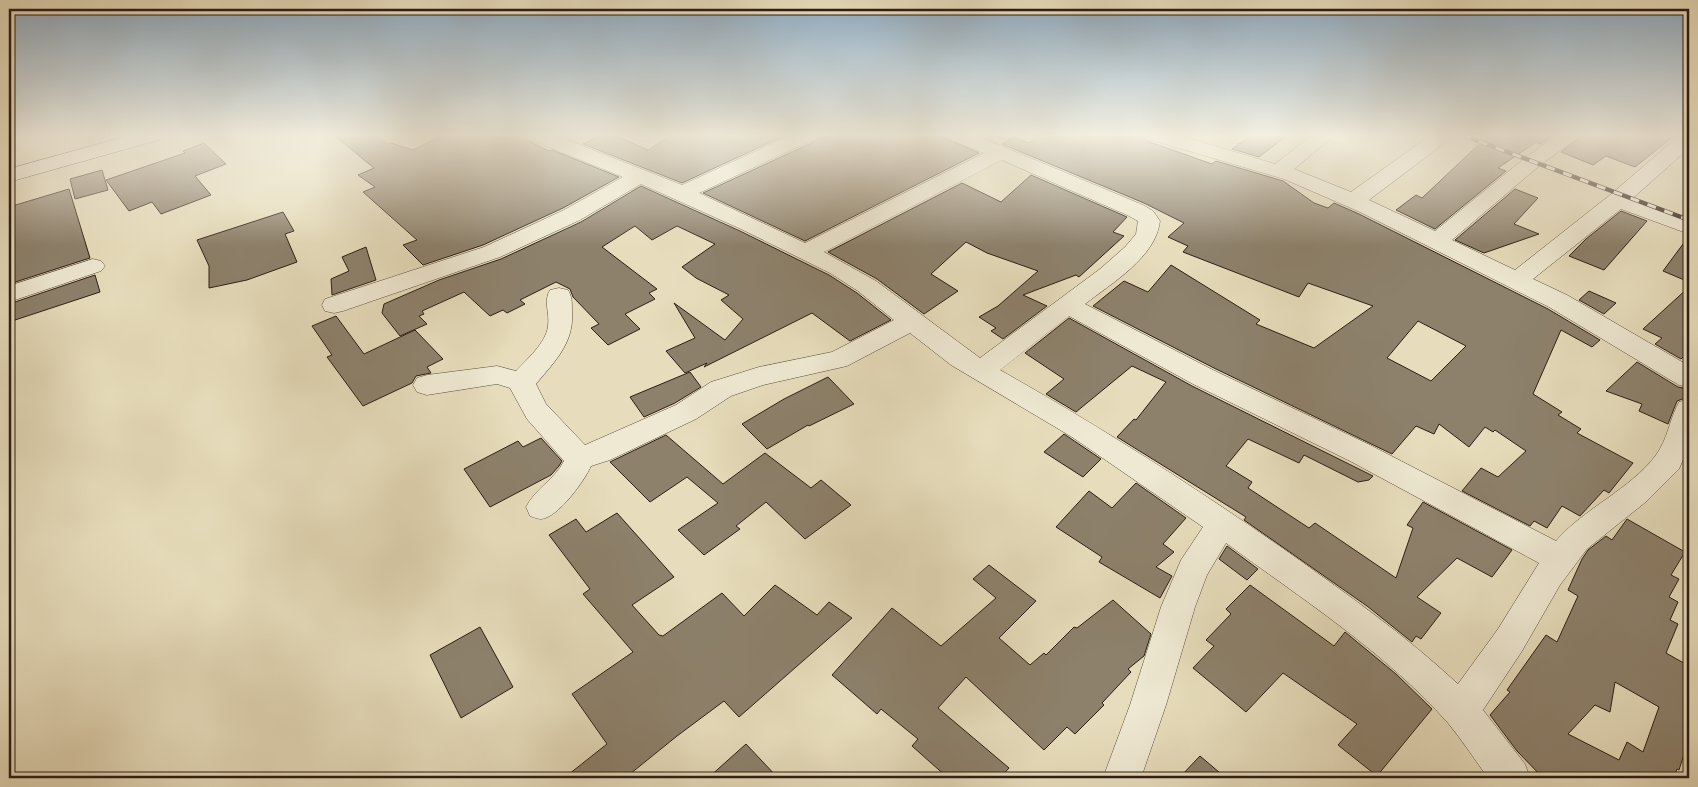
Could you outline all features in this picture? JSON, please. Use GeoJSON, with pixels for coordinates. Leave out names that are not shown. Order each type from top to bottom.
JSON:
{"type":"FeatureCollection","features":[{"type":"Feature","properties":{"kind":"street"},"geometry":{"type":"LineString","coordinates":[[9,176],[24,172]]}},
{"type":"Feature","properties":{"kind":"street"},"geometry":{"type":"LineString","coordinates":[[628,172],[681,193],[805,252],[868,286],[939,344],[981,372],[1082,430],[1222,523],[1363,624],[1411,663],[1461,711],[1512,778]]}},
{"type":"Feature","properties":{"kind":"street"},"geometry":{"type":"LineString","coordinates":[[681,193],[728,172]]}},
{"type":"Feature","properties":{"kind":"street"},"geometry":{"type":"LineString","coordinates":[[805,252],[962,172]]}},
{"type":"Feature","properties":{"kind":"street"},"geometry":{"type":"LineString","coordinates":[[981,372],[1133,252],[1147,235],[1150,222],[1145,216],[1047,172]]}},
{"type":"Feature","properties":{"kind":"street"},"geometry":{"type":"LineString","coordinates":[[1280,172],[1353,200],[1517,280],[1558,301],[1689,378]]}},
{"type":"Feature","properties":{"kind":"street"},"geometry":{"type":"LineString","coordinates":[[1353,200],[1393,172]]}},
{"type":"Feature","properties":{"kind":"street"},"geometry":{"type":"LineString","coordinates":[[1437,241],[1520,172]]}},
{"type":"Feature","properties":{"kind":"street"},"geometry":{"type":"LineString","coordinates":[[1517,280],[1618,200],[1650,172]]}},
{"type":"Feature","properties":{"kind":"street"},"geometry":{"type":"LineString","coordinates":[[334,305],[492,252],[572,214],[639,176]]}},
{"type":"Feature","properties":{"kind":"street"},"geometry":{"type":"LineString","coordinates":[[1618,200],[1689,227]]}},
{"type":"Feature","properties":{"kind":"street"},"geometry":{"type":"LineString","coordinates":[[9,294],[93,266]]}},
{"type":"Feature","properties":{"kind":"street"},"geometry":{"type":"LineString","coordinates":[[559,296],[560,326],[550,351],[522,382],[522,389],[529,401],[566,447],[580,458]]}},
{"type":"Feature","properties":{"kind":"street"},"geometry":{"type":"LineString","coordinates":[[1067,305],[1203,377],[1378,462],[1561,559]]}},
{"type":"Feature","properties":{"kind":"street"},"geometry":{"type":"LineString","coordinates":[[541,507],[572,475],[580,458],[600,452],[686,412],[721,389],[759,376],[838,360],[911,321]]}},
{"type":"Feature","properties":{"kind":"street"},"geometry":{"type":"LineString","coordinates":[[427,385],[498,374],[522,382]]}},
{"type":"Feature","properties":{"kind":"street"},"geometry":{"type":"LineString","coordinates":[[1461,711],[1510,640],[1548,575],[1576,540],[1636,493],[1669,461],[1689,409]]}},
{"type":"Feature","properties":{"kind":"street"},"geometry":{"type":"LineString","coordinates":[[1122,778],[1148,705],[1178,607],[1193,570],[1222,523]]}},
{"type":"Feature","properties":{"kind":"building"},"geometry":{"type":"Polygon","coordinates":[[[103,172],[108,190],[75,199],[70,179],[103,172]]]}},
{"type":"Feature","properties":{"kind":"building"},"geometry":{"type":"Polygon","coordinates":[[[130,172],[206,172],[195,176],[211,195],[161,214],[152,202],[129,211],[106,180],[130,172]]]}},
{"type":"Feature","properties":{"kind":"building"},"geometry":{"type":"Polygon","coordinates":[[[365,172],[606,172],[619,177],[563,208],[483,245],[423,265],[403,245],[417,240],[363,192],[375,187],[358,175],[365,172]]]}},
{"type":"Feature","properties":{"kind":"building"},"geometry":{"type":"Polygon","coordinates":[[[653,172],[706,172],[682,183],[653,172]]]}},
{"type":"Feature","properties":{"kind":"building"},"geometry":{"type":"Polygon","coordinates":[[[749,172],[942,172],[805,241],[703,193],[749,172]]]}},
{"type":"Feature","properties":{"kind":"building"},"geometry":{"type":"Polygon","coordinates":[[[1069,172],[1252,172],[1283,181],[1314,203],[1328,208],[1334,203],[1359,214],[1548,309],[1600,340],[1592,347],[1561,330],[1533,394],[1562,412],[1558,415],[1581,429],[1577,433],[1633,463],[1609,493],[1604,490],[1580,516],[1562,506],[1547,528],[1534,521],[1530,526],[1462,491],[1481,468],[1498,477],[1526,451],[1495,430],[1493,432],[1485,427],[1469,447],[1439,424],[1434,434],[1416,426],[1392,454],[1214,368],[1093,306],[1124,281],[1148,292],[1171,265],[1260,320],[1256,324],[1314,348],[1373,306],[1308,283],[1299,297],[1183,252],[1188,246],[1168,237],[1184,223],[1144,203],[1069,172]],[[1418,321],[1387,358],[1431,381],[1466,346],[1418,321]]]}},
{"type":"Feature","properties":{"kind":"building"},"geometry":{"type":"Polygon","coordinates":[[[1450,172],[1505,172],[1435,229],[1396,210],[1416,195],[1422,198],[1450,172]]]}},
{"type":"Feature","properties":{"kind":"building"},"geometry":{"type":"Polygon","coordinates":[[[1031,175],[1127,217],[1113,232],[1124,236],[1079,277],[1076,275],[1023,295],[1047,306],[1003,339],[991,331],[996,328],[979,317],[998,306],[1038,271],[987,253],[966,242],[931,274],[958,291],[924,314],[877,279],[828,252],[962,183],[1001,202],[1031,175]]]}},
{"type":"Feature","properties":{"kind":"building"},"geometry":{"type":"Polygon","coordinates":[[[641,186],[740,231],[829,275],[857,293],[891,320],[850,341],[812,313],[704,367],[707,363],[685,373],[666,351],[695,338],[674,303],[725,340],[743,319],[721,300],[729,295],[696,278],[682,267],[715,244],[677,226],[652,240],[635,226],[602,247],[657,289],[649,293],[655,299],[625,314],[640,329],[608,345],[591,328],[599,324],[573,297],[570,289],[556,282],[520,300],[525,304],[507,313],[503,310],[490,316],[464,292],[422,311],[424,314],[419,316],[427,324],[400,336],[382,313],[384,304],[439,280],[501,259],[581,222],[641,186]]]}},
{"type":"Feature","properties":{"kind":"building"},"geometry":{"type":"Polygon","coordinates":[[[69,189],[90,258],[9,284],[9,207],[69,189]]]}},
{"type":"Feature","properties":{"kind":"building"},"geometry":{"type":"Polygon","coordinates":[[[1515,189],[1538,198],[1514,224],[1539,234],[1484,253],[1455,240],[1515,189]]]}},
{"type":"Feature","properties":{"kind":"building"},"geometry":{"type":"Polygon","coordinates":[[[1621,211],[1647,221],[1604,270],[1569,256],[1586,239],[1621,211]]]}},
{"type":"Feature","properties":{"kind":"building"},"geometry":{"type":"Polygon","coordinates":[[[283,212],[294,231],[285,234],[297,262],[247,280],[209,288],[209,266],[197,240],[283,212]]]}},
{"type":"Feature","properties":{"kind":"building"},"geometry":{"type":"Polygon","coordinates":[[[1689,236],[1689,282],[1663,271],[1689,236]]]}},
{"type":"Feature","properties":{"kind":"building"},"geometry":{"type":"Polygon","coordinates":[[[366,247],[376,280],[332,295],[331,279],[349,271],[342,257],[366,247]]]}},
{"type":"Feature","properties":{"kind":"building"},"geometry":{"type":"Polygon","coordinates":[[[95,275],[100,292],[9,322],[9,304],[95,275]]]}},
{"type":"Feature","properties":{"kind":"building"},"geometry":{"type":"Polygon","coordinates":[[[1689,287],[1689,351],[1681,359],[1655,344],[1662,338],[1643,329],[1689,287]]]}},
{"type":"Feature","properties":{"kind":"building"},"geometry":{"type":"Polygon","coordinates":[[[1589,291],[1616,303],[1604,314],[1579,300],[1589,291]]]}},
{"type":"Feature","properties":{"kind":"building"},"geometry":{"type":"Polygon","coordinates":[[[336,316],[364,354],[415,330],[443,359],[427,367],[431,373],[416,376],[412,383],[363,406],[327,357],[332,355],[312,326],[336,316]]]}},
{"type":"Feature","properties":{"kind":"building"},"geometry":{"type":"Polygon","coordinates":[[[1069,318],[1192,386],[1373,476],[1369,480],[1358,482],[1304,455],[1299,463],[1248,439],[1226,466],[1252,482],[1248,488],[1309,528],[1315,523],[1396,578],[1413,528],[1407,525],[1423,502],[1512,550],[1492,577],[1457,558],[1417,597],[1441,613],[1421,639],[1416,636],[1412,642],[1367,606],[1244,520],[1246,517],[1117,437],[1134,419],[1136,420],[1166,382],[1132,366],[1076,412],[1046,394],[1064,379],[1025,353],[1069,318]]]}},
{"type":"Feature","properties":{"kind":"building"},"geometry":{"type":"Polygon","coordinates":[[[1637,362],[1678,387],[1689,389],[1688,397],[1677,401],[1668,424],[1639,411],[1642,404],[1606,391],[1637,362]]]}},
{"type":"Feature","properties":{"kind":"building"},"geometry":{"type":"Polygon","coordinates":[[[690,372],[701,387],[675,403],[644,417],[630,397],[690,372]]]}},
{"type":"Feature","properties":{"kind":"building"},"geometry":{"type":"Polygon","coordinates":[[[828,377],[854,404],[808,425],[767,449],[742,424],[784,399],[828,377]]]}},
{"type":"Feature","properties":{"kind":"building"},"geometry":{"type":"Polygon","coordinates":[[[1064,434],[1101,459],[1083,477],[1044,452],[1064,434]]]}},
{"type":"Feature","properties":{"kind":"building"},"geometry":{"type":"Polygon","coordinates":[[[666,435],[723,484],[765,453],[811,488],[821,480],[851,505],[805,539],[766,502],[736,526],[740,529],[704,555],[678,530],[718,503],[687,477],[650,502],[610,462],[666,435]]]}},
{"type":"Feature","properties":{"kind":"building"},"geometry":{"type":"Polygon","coordinates":[[[541,438],[562,461],[559,466],[551,475],[490,507],[464,469],[518,441],[523,447],[541,438]]]}},
{"type":"Feature","properties":{"kind":"building"},"geometry":{"type":"Polygon","coordinates":[[[1136,483],[1186,518],[1163,544],[1174,552],[1156,567],[1172,576],[1160,598],[1099,562],[1102,557],[1056,527],[1089,491],[1112,508],[1136,483]]]}},
{"type":"Feature","properties":{"kind":"building"},"geometry":{"type":"Polygon","coordinates":[[[617,513],[674,577],[632,605],[659,635],[663,636],[722,593],[744,616],[775,585],[817,615],[829,602],[852,618],[739,717],[724,701],[625,778],[564,778],[607,744],[572,694],[633,652],[583,594],[590,589],[549,535],[576,519],[586,532],[617,513]]]}},
{"type":"Feature","properties":{"kind":"building"},"geometry":{"type":"Polygon","coordinates":[[[1627,519],[1685,552],[1671,575],[1679,579],[1669,597],[1678,602],[1670,620],[1678,624],[1666,653],[1689,666],[1689,738],[1679,770],[1677,769],[1673,778],[1543,778],[1517,751],[1490,715],[1510,692],[1507,690],[1546,635],[1557,642],[1578,596],[1568,590],[1588,550],[1606,536],[1612,540],[1627,519]],[[1615,682],[1610,712],[1595,705],[1568,734],[1619,760],[1627,742],[1643,752],[1659,707],[1615,682]]]}},
{"type":"Feature","properties":{"kind":"building"},"geometry":{"type":"Polygon","coordinates":[[[1227,546],[1258,569],[1247,580],[1219,559],[1227,546]]]}},
{"type":"Feature","properties":{"kind":"building"},"geometry":{"type":"Polygon","coordinates":[[[989,565],[1036,601],[999,638],[1030,665],[1044,653],[1046,655],[1074,627],[1077,628],[1113,600],[1151,634],[1144,656],[1128,669],[1131,672],[1102,703],[1104,705],[1075,734],[1067,727],[1044,750],[966,677],[938,708],[1009,768],[1000,778],[948,778],[912,746],[918,739],[881,709],[877,714],[832,675],[892,608],[941,646],[996,598],[973,579],[989,565]]]}},
{"type":"Feature","properties":{"kind":"building"},"geometry":{"type":"Polygon","coordinates":[[[1250,585],[1334,646],[1345,632],[1396,674],[1432,709],[1377,776],[1338,745],[1357,724],[1283,673],[1246,712],[1193,668],[1214,646],[1206,640],[1231,614],[1226,609],[1250,585]]]}},
{"type":"Feature","properties":{"kind":"building"},"geometry":{"type":"Polygon","coordinates":[[[480,627],[513,687],[461,718],[430,655],[480,627]]]}},
{"type":"Feature","properties":{"kind":"building"},"geometry":{"type":"Polygon","coordinates":[[[746,744],[778,778],[708,778],[746,744]]]}},
{"type":"Feature","properties":{"kind":"building"},"geometry":{"type":"Polygon","coordinates":[[[1200,756],[1226,778],[1179,778],[1200,756]]]}},
{"type":"Feature","properties":{"kind":"railway"},"geometry":{"type":"LineString","coordinates":[[1560,172],[1689,220]]}}]}
